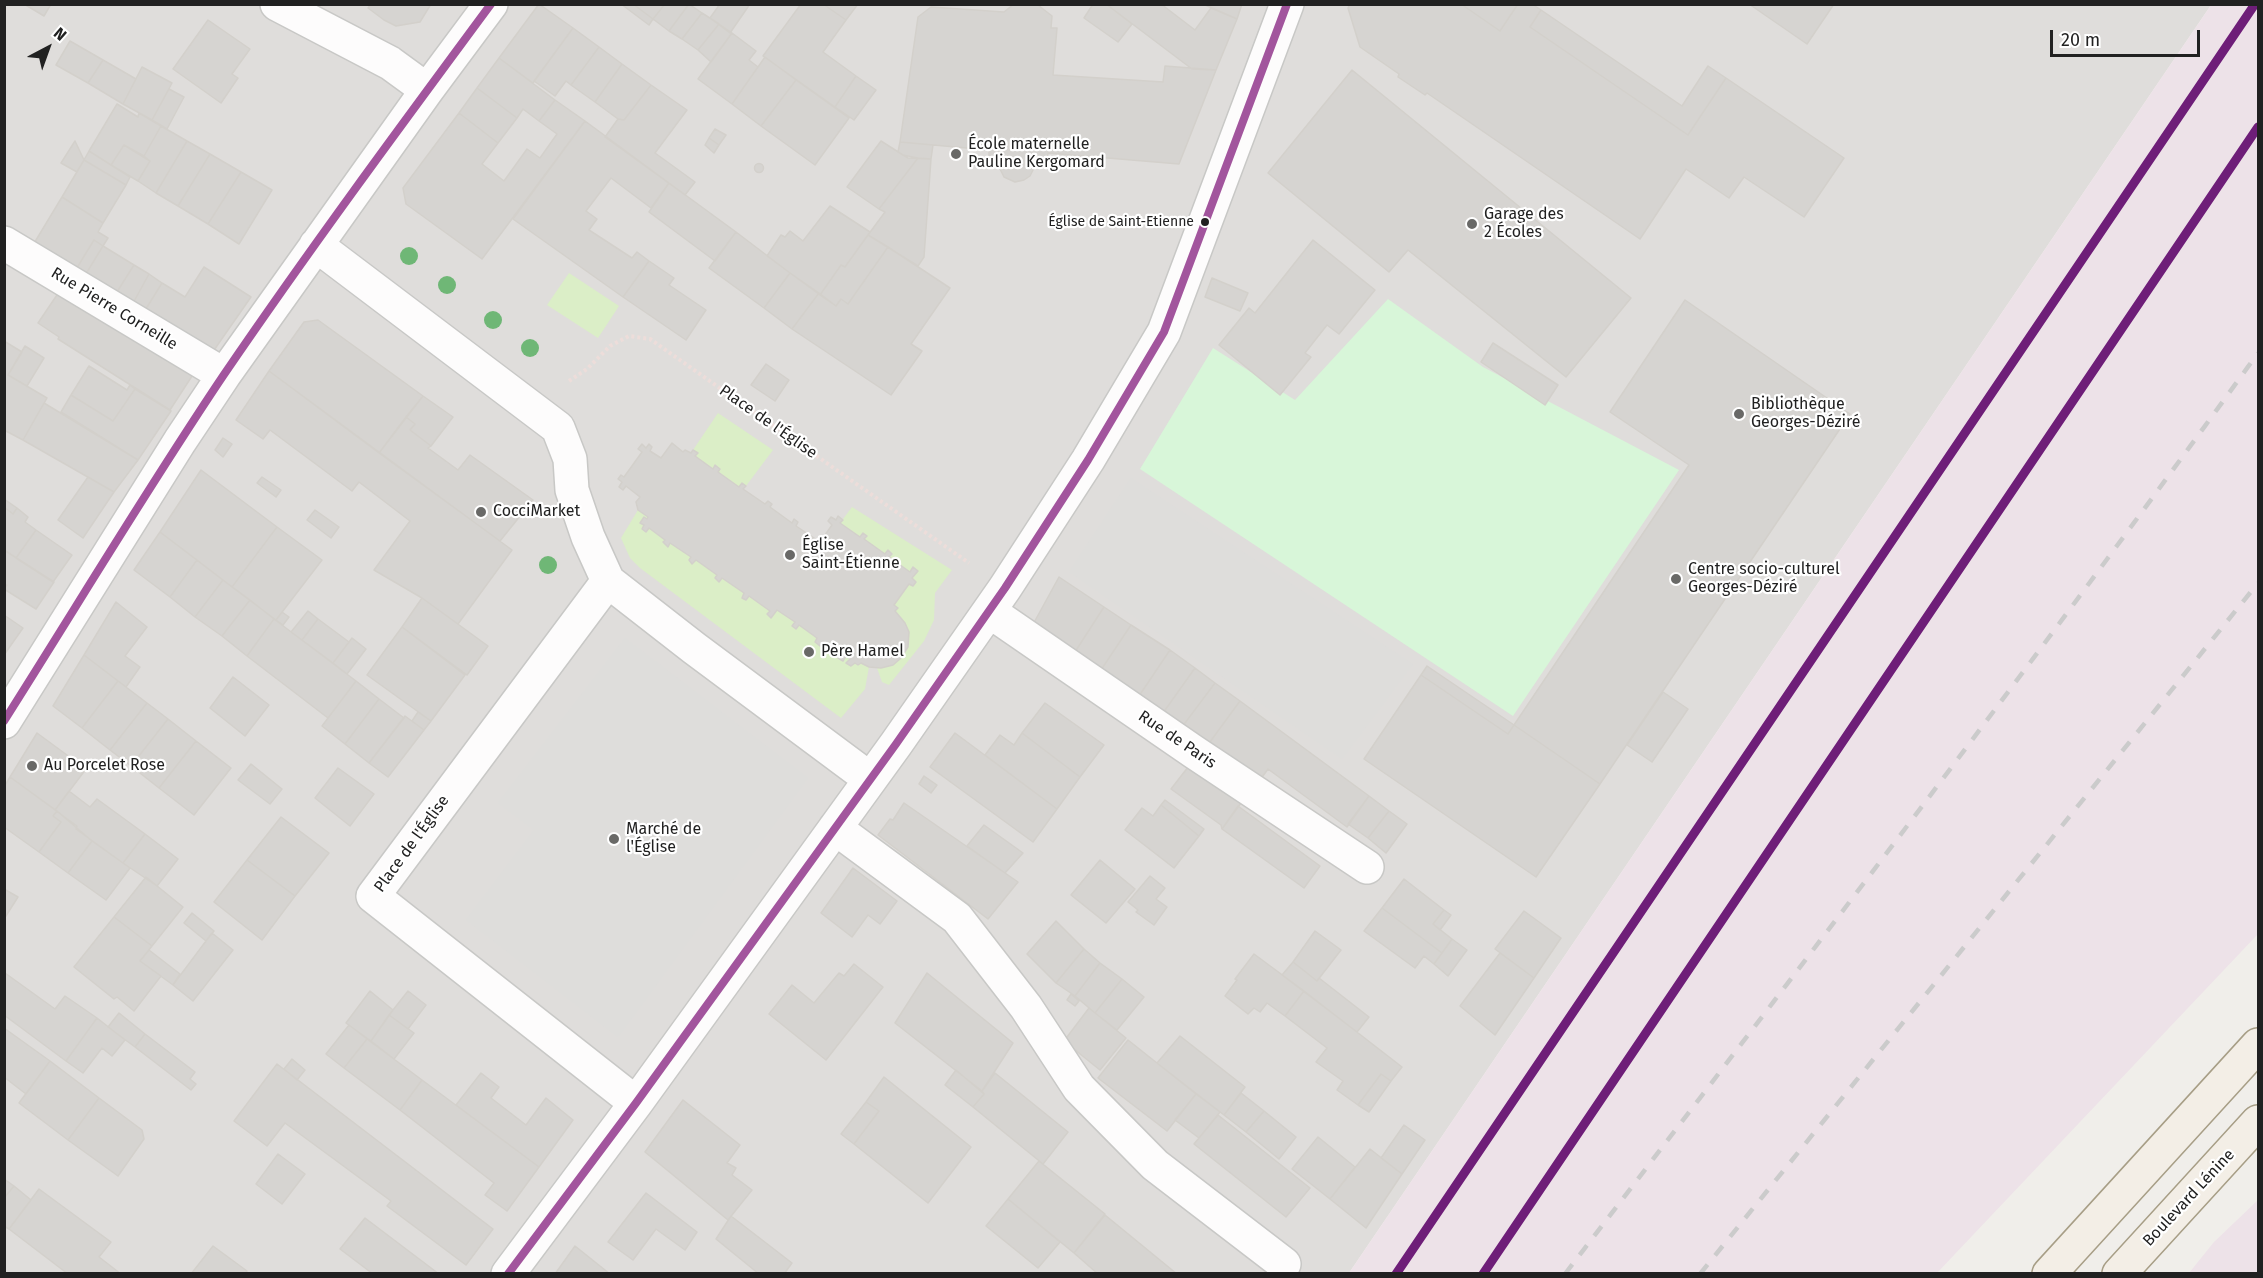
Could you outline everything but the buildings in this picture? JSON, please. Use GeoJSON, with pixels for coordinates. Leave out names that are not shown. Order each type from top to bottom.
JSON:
{"type":"FeatureCollection","features":[{"type":"Feature","properties":{"kind":"main road"},"geometry":{"type":"LineString","coordinates":[[2049,1274],[2259,1045]]}},
{"type":"Feature","properties":{"kind":"main road","name":"Boulevard Lénine"},"geometry":{"type":"LineString","coordinates":[[2119,1274],[2259,1122]]}},
{"type":"Feature","properties":{"kind":"street"},"geometry":{"type":"LineString","coordinates":[[277,4],[390,63],[427,90]]}},
{"type":"Feature","properties":{"kind":"street"},"geometry":{"type":"LineString","coordinates":[[4,722],[180,441],[224,375],[491,4]]}},
{"type":"Feature","properties":{"kind":"street"},"geometry":{"type":"LineString","coordinates":[[508,1274],[636,1103],[896,744],[989,611],[1088,460],[1164,332],[1287,4]]}},
{"type":"Feature","properties":{"kind":"street","name":"Rue Pierre Corneille"},"geometry":{"type":"LineString","coordinates":[[4,243],[224,375]]}},
{"type":"Feature","properties":{"kind":"street"},"geometry":{"type":"LineString","coordinates":[[316,245],[558,428],[570,459],[572,490],[588,537],[608,581],[870,779]]}},
{"type":"Feature","properties":{"kind":"street","name":"Place de l'Église"},"geometry":{"type":"LineString","coordinates":[[608,581],[373,896],[636,1103]]}},
{"type":"Feature","properties":{"kind":"street","name":"Rue de Paris"},"geometry":{"type":"LineString","coordinates":[[989,611],[1367,867]]}},
{"type":"Feature","properties":{"kind":"street"},"geometry":{"type":"LineString","coordinates":[[835,828],[957,918],[1026,1007],[1079,1088],[1155,1165],[1284,1264]]}},
{"type":"Feature","properties":{"kind":"path","name":"Place de l'Église"},"geometry":{"type":"LineString","coordinates":[[560,387],[587,369],[610,346],[629,336],[650,339],[973,566]]}},
{"type":"Feature","properties":{"kind":"shaded area"},"geometry":{"type":"Polygon","coordinates":[[[5,5],[2211,5],[1349,1273],[5,1274],[5,5]]]}},
{"type":"Feature","properties":{"kind":"shaded area"},"geometry":{"type":"Polygon","coordinates":[[[2211,5],[2258,5],[2258,934],[1937,1273],[1349,1273],[2211,5]]]}},
{"type":"Feature","properties":{"kind":"shaded area"},"geometry":{"type":"Polygon","coordinates":[[[1131,478],[1413,664],[1342,759],[1069,572],[1131,478]]]}},
{"type":"Feature","properties":{"kind":"shaded area"},"geometry":{"type":"Polygon","coordinates":[[[625,638],[808,778],[618,1037],[466,920],[534,830],[498,803],[625,638]]]}},
{"type":"Feature","properties":{"kind":"shaded area"},"geometry":{"type":"Polygon","coordinates":[[[2258,1200],[2258,1273],[2189,1273],[2214,1242],[2258,1200]]]}},
{"type":"Feature","properties":{"kind":"green space"},"geometry":{"type":"Polygon","coordinates":[[[569,273],[619,306],[598,338],[547,305],[569,273]]]}},
{"type":"Feature","properties":{"kind":"green space"},"geometry":{"type":"Polygon","coordinates":[[[1388,299],[1483,367],[1679,470],[1513,716],[1140,469],[1213,348],[1295,400],[1388,299]]]}},
{"type":"Feature","properties":{"kind":"green space"},"geometry":{"type":"Polygon","coordinates":[[[718,413],[773,450],[746,486],[742,483],[739,487],[718,472],[715,466],[713,469],[695,456],[697,453],[693,450],[718,413]]]}},
{"type":"Feature","properties":{"kind":"green space"},"geometry":{"type":"Polygon","coordinates":[[[852,507],[952,570],[935,593],[934,620],[924,641],[889,685],[882,682],[877,668],[897,661],[908,647],[907,629],[895,611],[897,608],[894,605],[909,584],[913,586],[916,582],[912,578],[918,571],[913,568],[910,572],[889,557],[892,554],[888,550],[885,554],[864,539],[866,536],[863,533],[860,537],[840,523],[852,507]]]}},
{"type":"Feature","properties":{"kind":"green space"},"geometry":{"type":"Polygon","coordinates":[[[638,510],[648,517],[647,519],[644,517],[640,522],[644,525],[642,529],[645,532],[649,528],[665,540],[663,542],[667,546],[670,543],[691,557],[689,560],[692,563],[696,560],[717,575],[719,581],[722,578],[744,593],[742,598],[746,600],[749,596],[770,611],[767,614],[777,610],[795,622],[792,626],[796,629],[799,625],[817,638],[820,645],[823,641],[841,653],[838,658],[842,661],[846,656],[850,659],[847,663],[851,666],[861,663],[869,667],[865,689],[841,718],[640,568],[630,558],[621,538],[638,510]]]}},
{"type":"Feature","properties":{"kind":"railway"},"geometry":{"type":"LineString","coordinates":[[1565,1274],[2002,701],[2258,353]]}},
{"type":"Feature","properties":{"kind":"railway"},"geometry":{"type":"LineString","coordinates":[[1700,1274],[2258,583]]}},
{"type":"Feature","properties":{"kind":"transit line"},"geometry":{"type":"LineString","coordinates":[[4,721],[223,376],[322,235],[491,4]]}},
{"type":"Feature","properties":{"kind":"transit line"},"geometry":{"type":"LineString","coordinates":[[508,1274],[636,1103],[896,744],[1005,588],[1088,460],[1164,332],[1287,4]]}},
{"type":"Feature","properties":{"kind":"transit line"},"geometry":{"type":"LineString","coordinates":[[1396,1274],[2255,4]]}},
{"type":"Feature","properties":{"kind":"transit line"},"geometry":{"type":"LineString","coordinates":[[1483,1274],[2258,127]]}},
{"type":"Feature","properties":{"kind":"place","name":"École maternelle Pauline Kergomard"},"geometry":{"type":"Point","coordinates":[956,154]}},
{"type":"Feature","properties":{"kind":"place","name":"Église de Saint-Etienne"},"geometry":{"type":"Point","coordinates":[1205,222]}},
{"type":"Feature","properties":{"kind":"place","name":"Garage des 2 Écoles"},"geometry":{"type":"Point","coordinates":[1472,224]}},
{"type":"Feature","properties":{"kind":"place","name":"Bibliothèque Georges-Déziré"},"geometry":{"type":"Point","coordinates":[1739,414]}},
{"type":"Feature","properties":{"kind":"place","name":"CocciMarket"},"geometry":{"type":"Point","coordinates":[481,512]}},
{"type":"Feature","properties":{"kind":"place","name":"Église Saint-Étienne"},"geometry":{"type":"Point","coordinates":[790,555]}},
{"type":"Feature","properties":{"kind":"place","name":"Centre socio-culturel Georges-Déziré"},"geometry":{"type":"Point","coordinates":[1676,579]}},
{"type":"Feature","properties":{"kind":"place","name":"Père Hamel"},"geometry":{"type":"Point","coordinates":[809,652]}},
{"type":"Feature","properties":{"kind":"place","name":"Au Porcelet Rose"},"geometry":{"type":"Point","coordinates":[32,766]}},
{"type":"Feature","properties":{"kind":"place","name":"Marché de l'Église"},"geometry":{"type":"Point","coordinates":[614,839]}}]}
